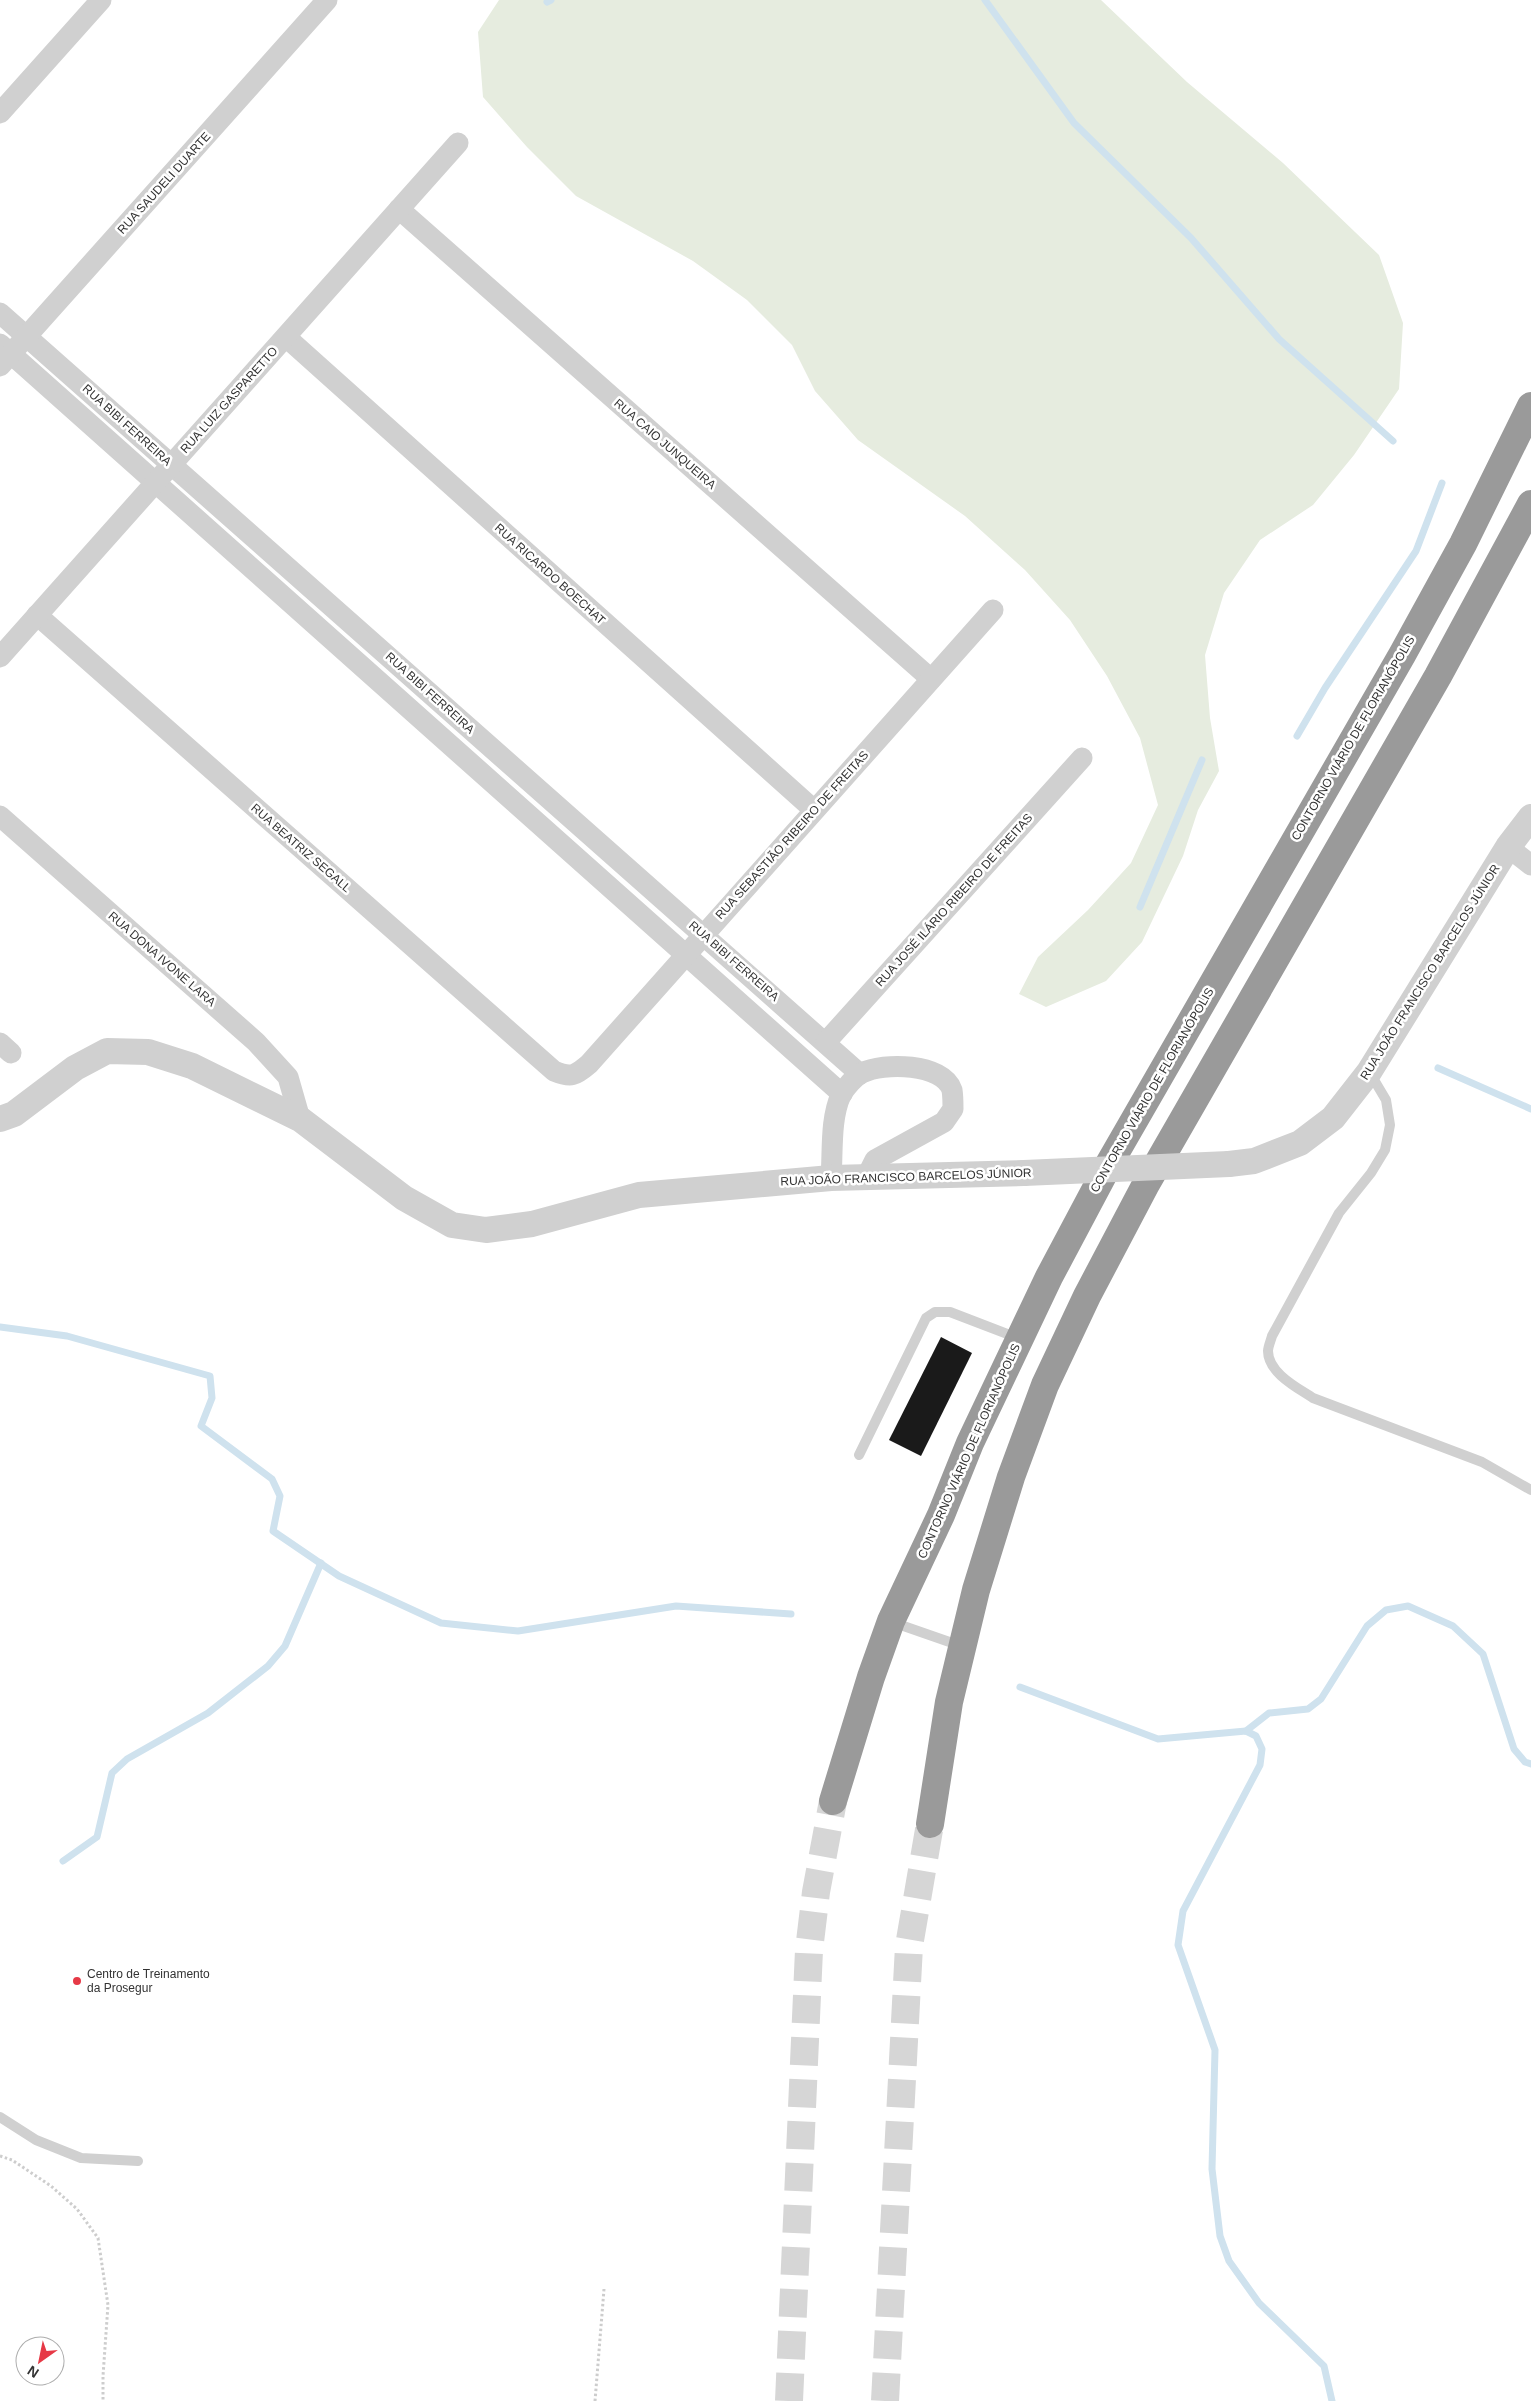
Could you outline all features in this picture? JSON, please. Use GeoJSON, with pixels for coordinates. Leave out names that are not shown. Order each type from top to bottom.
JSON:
{"type":"FeatureCollection","features":[{"type":"Feature","properties":{"kind":"highway","name":"CONTORNO VIÁRIO DE FLORIANÓPOLIS"},"geometry":{"type":"LineString","coordinates":[[833,1801],[871,1677],[891,1621],[1019,1339],[1109,1164],[1458,552],[1531,406]]}},
{"type":"Feature","properties":{"kind":"highway"},"geometry":{"type":"LineString","coordinates":[[930,1824],[949,1702],[976,1590],[1010,1477],[1045,1385],[1087,1296],[1146,1184],[1438,676],[1531,504]]}},
{"type":"Feature","properties":{"kind":"street"},"geometry":{"type":"LineString","coordinates":[[0,113],[101,0]]}},
{"type":"Feature","properties":{"kind":"street","name":"RUA SAUDELI DUARTE"},"geometry":{"type":"LineString","coordinates":[[4,354],[26,336],[328,0]]}},
{"type":"Feature","properties":{"kind":"street","name":"RUA LUIZ GASPARETTO"},"geometry":{"type":"LineString","coordinates":[[0,657],[458,143]]}},
{"type":"Feature","properties":{"kind":"street","name":"RUA CAIO JUNQUEIRA"},"geometry":{"type":"LineString","coordinates":[[399,209],[932,679]]}},
{"type":"Feature","properties":{"kind":"street","name":"RUA BIBI FERREIRA"},"geometry":{"type":"LineString","coordinates":[[0,313],[860,1074]]}},
{"type":"Feature","properties":{"kind":"street","name":"RUA RICARDO BOECHAT"},"geometry":{"type":"LineString","coordinates":[[286,337],[814,810]]}},
{"type":"Feature","properties":{"kind":"street","name":"RUA BIBI FERREIRA"},"geometry":{"type":"LineString","coordinates":[[4,354],[156,482],[842,1094]]}},
{"type":"Feature","properties":{"kind":"street","name":"RUA SEBASTIÃO RIBEIRO DE FREITAS"},"geometry":{"type":"LineString","coordinates":[[567,1076],[579,1072],[589,1064],[993,610]]}},
{"type":"Feature","properties":{"kind":"street"},"geometry":{"type":"LineString","coordinates":[[321,630],[337,612]]}},
{"type":"Feature","properties":{"kind":"street","name":"RUA BEATRIZ SEGALL"},"geometry":{"type":"LineString","coordinates":[[37,615],[554,1071],[567,1076]]}},
{"type":"Feature","properties":{"kind":"street","name":"RUA JOSÉ ILÁRIO RIBEIRO DE FREITAS"},"geometry":{"type":"LineString","coordinates":[[826,1042],[1082,758]]}},
{"type":"Feature","properties":{"kind":"street","name":"RUA DONA IVONE LARA"},"geometry":{"type":"LineString","coordinates":[[0,816],[256,1042],[288,1077],[300,1120]]}},
{"type":"Feature","properties":{"kind":"street","name":"RUA JOÃO FRANCISCO BARCELOS JÚNIOR"},"geometry":{"type":"LineString","coordinates":[[0,1119],[14,1114],[75,1068],[107,1051],[148,1052],[192,1066],[300,1120],[404,1198],[452,1226],[486,1230],[532,1224],[639,1195],[831,1178],[1024,1173],[1229,1164],[1254,1161],[1300,1143],[1333,1118],[1369,1072],[1508,847],[1531,817]]}},
{"type":"Feature","properties":{"kind":"street"},"geometry":{"type":"LineString","coordinates":[[1508,847],[1531,865]]}},
{"type":"Feature","properties":{"kind":"street"},"geometry":{"type":"LineString","coordinates":[[831,1178],[836,1110],[842,1094],[860,1074],[874,1068],[893,1067],[912,1068],[938,1074],[952,1089],[953,1109],[944,1122],[875,1160],[868,1176]]}},
{"type":"Feature","properties":{"kind":"lane"},"geometry":{"type":"LineString","coordinates":[[1369,1072],[1386,1100],[1390,1125],[1385,1150],[1371,1173],[1339,1213],[1272,1336],[1268,1352],[1272,1366],[1292,1384],[1313,1398],[1482,1462],[1531,1490]]}},
{"type":"Feature","properties":{"kind":"lane"},"geometry":{"type":"LineString","coordinates":[[860,1455],[921,1327],[934,1312],[950,1312],[1019,1339]]}},
{"type":"Feature","properties":{"kind":"lane"},"geometry":{"type":"LineString","coordinates":[[891,1621],[962,1647]]}},
{"type":"Feature","properties":{"kind":"lane"},"geometry":{"type":"LineString","coordinates":[[0,2116],[36,2140],[81,2158],[138,2161]]}},
{"type":"Feature","properties":{"kind":"path"},"geometry":{"type":"LineString","coordinates":[[0,2156],[12,2160],[51,2186],[77,2209],[98,2238],[108,2306],[102,2376],[103,2401]]}},
{"type":"Feature","properties":{"kind":"path"},"geometry":{"type":"LineString","coordinates":[[595,2401],[604,2289]]}},
{"type":"Feature","properties":{"kind":"shaded area"},"geometry":{"type":"Polygon","coordinates":[[[499,0],[1101,0],[1187,82],[1283,163],[1379,255],[1403,323],[1399,389],[1354,455],[1313,505],[1260,540],[1224,593],[1205,655],[1210,718],[1219,771],[1198,810],[1183,856],[1142,942],[1106,981],[1046,1007],[1019,994],[1038,957],[1088,910],[1131,863],[1158,805],[1140,738],[1107,676],[1070,620],[1025,570],[965,516],[858,440],[815,391],[792,345],[747,300],[693,261],[576,196],[527,147],[483,97],[478,32],[499,0]]]}},
{"type":"Feature","properties":{"kind":"building"},"geometry":{"type":"Polygon","coordinates":[[[941,1337],[972,1353],[921,1456],[889,1440],[941,1337]]]}},
{"type":"Feature","properties":{"kind":"waterway"},"geometry":{"type":"LineString","coordinates":[[547,2],[551,0]]}},
{"type":"Feature","properties":{"kind":"waterway"},"geometry":{"type":"LineString","coordinates":[[985,0],[1074,123],[1191,238],[1279,339],[1393,441]]}},
{"type":"Feature","properties":{"kind":"waterway"},"geometry":{"type":"LineString","coordinates":[[1297,736],[1325,688],[1416,551],[1442,483]]}},
{"type":"Feature","properties":{"kind":"waterway"},"geometry":{"type":"LineString","coordinates":[[1140,907],[1202,760]]}},
{"type":"Feature","properties":{"kind":"waterway"},"geometry":{"type":"LineString","coordinates":[[1438,1068],[1531,1109]]}},
{"type":"Feature","properties":{"kind":"waterway"},"geometry":{"type":"LineString","coordinates":[[0,1327],[67,1336],[210,1376],[212,1398],[201,1426],[272,1479],[280,1496],[273,1531],[339,1576],[441,1623],[518,1631],[676,1606],[791,1614]]}},
{"type":"Feature","properties":{"kind":"waterway"},"geometry":{"type":"LineString","coordinates":[[63,1861],[97,1837],[112,1773],[127,1759],[208,1713],[268,1666],[285,1646],[321,1563]]}},
{"type":"Feature","properties":{"kind":"waterway"},"geometry":{"type":"LineString","coordinates":[[1246,1731],[1269,1713],[1308,1709],[1321,1699],[1367,1626],[1386,1610],[1408,1606],[1453,1626],[1483,1654],[1514,1749],[1525,1762],[1531,1764]]}},
{"type":"Feature","properties":{"kind":"waterway"},"geometry":{"type":"LineString","coordinates":[[1020,1687],[1158,1739],[1246,1731],[1256,1736],[1262,1749],[1260,1765],[1183,1911],[1178,1945],[1215,2050],[1212,2169],[1220,2236],[1229,2261],[1259,2303],[1324,2366],[1332,2401]]}},
{"type":"Feature","properties":{"kind":"tunnel"},"geometry":{"type":"LineString","coordinates":[[789,2401],[809,1950],[816,1892],[833,1801]]}},
{"type":"Feature","properties":{"kind":"tunnel"},"geometry":{"type":"LineString","coordinates":[[885,2401],[909,1946],[930,1824]]}},
{"type":"Feature","properties":{"kind":"place","name":"Centro de Treinamento da Prosegur"},"geometry":{"type":"Point","coordinates":[77,1981]}}]}
